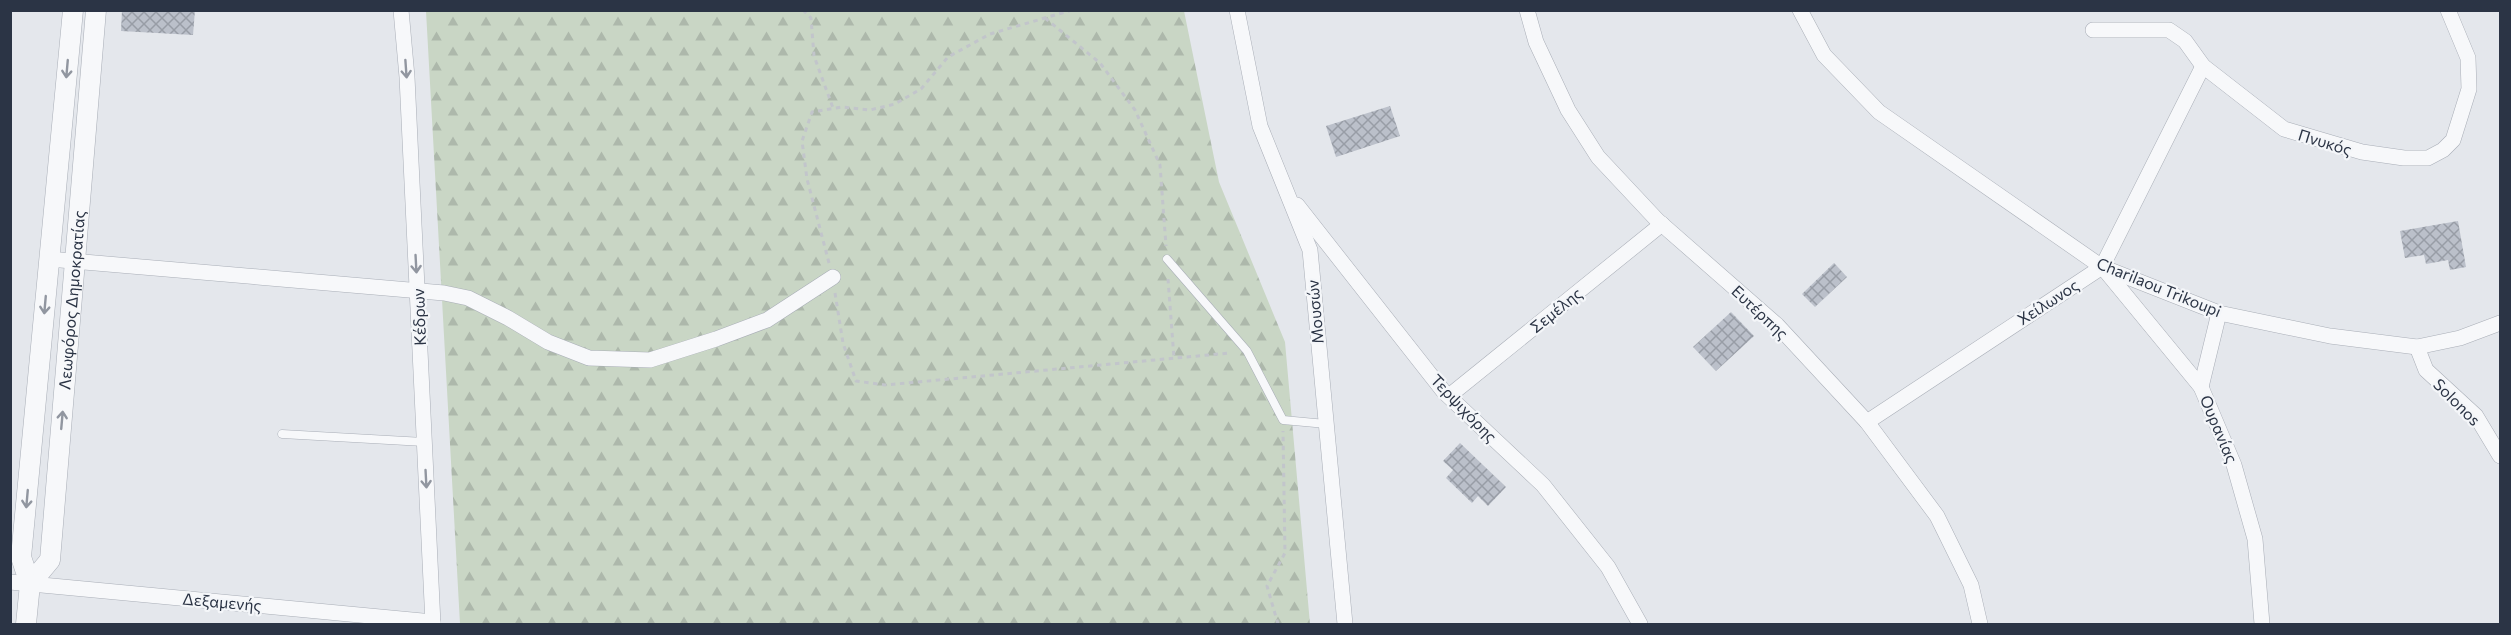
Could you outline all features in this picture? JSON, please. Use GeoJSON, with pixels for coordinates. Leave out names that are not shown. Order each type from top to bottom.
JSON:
{"type":"FeatureCollection","features":[{"type":"Feature","properties":{"kind":"street","name":"Λεωφόρος Δημοκρατίας"},"geometry":{"type":"LineString","coordinates":[[26,624],[30,584],[21,556],[73,10]]}},
{"type":"Feature","properties":{"kind":"street","name":"Κέδρων"},"geometry":{"type":"LineString","coordinates":[[401,10],[418,292],[433,623]]}},
{"type":"Feature","properties":{"kind":"street","name":"Μουσών"},"geometry":{"type":"LineString","coordinates":[[1237,10],[1260,126],[1310,250],[1345,624]]}},
{"type":"Feature","properties":{"kind":"street","name":"Ευτέρπης"},"geometry":{"type":"LineString","coordinates":[[1527,10],[1536,42],[1568,110],[1598,157],[1662,224],[1777,325],[1867,422],[1937,516],[1971,585],[1980,624]]}},
{"type":"Feature","properties":{"kind":"street","name":"Charilaou Trikoupi"},"geometry":{"type":"LineString","coordinates":[[1800,10],[1824,55],[1879,112],[2102,267],[2219,313],[2331,336],[2417,347],[2460,338],[2500,324]]}},
{"type":"Feature","properties":{"kind":"street","name":"Πνυκός"},"geometry":{"type":"LineString","coordinates":[[2093,30],[2169,30],[2185,41],[2203,66],[2284,129],[2362,153],[2404,158],[2428,158],[2443,150],[2453,140],[2469,89],[2468,58],[2448,10]]}},
{"type":"Feature","properties":{"kind":"street","name":"Λεωφόρος Δημοκρατίας"},"geometry":{"type":"LineString","coordinates":[[30,584],[50,560],[96,11]]}},
{"type":"Feature","properties":{"kind":"street","name":"Χείλωνος"},"geometry":{"type":"LineString","coordinates":[[1867,422],[2102,267],[2203,66]]}},
{"type":"Feature","properties":{"kind":"street","name":"Τερψιχόρης"},"geometry":{"type":"LineString","coordinates":[[1287,190],[1449,396],[1543,485],[1608,567],[1640,624]]}},
{"type":"Feature","properties":{"kind":"street","name":"Σεμέλης"},"geometry":{"type":"LineString","coordinates":[[1449,396],[1662,224]]}},
{"type":"Feature","properties":{"kind":"street"},"geometry":{"type":"LineString","coordinates":[[1310,250],[1328,245]]}},
{"type":"Feature","properties":{"kind":"street"},"geometry":{"type":"LineString","coordinates":[[49,259],[444,293],[468,298],[548,342],[589,358],[650,360],[767,320],[833,277]]}},
{"type":"Feature","properties":{"kind":"street","name":"Ουρανίας"},"geometry":{"type":"LineString","coordinates":[[2102,267],[2201,387],[2234,465],[2255,539],[2262,624]]}},
{"type":"Feature","properties":{"kind":"street"},"geometry":{"type":"LineString","coordinates":[[2201,387],[2219,313]]}},
{"type":"Feature","properties":{"kind":"street","name":"Solonos"},"geometry":{"type":"LineString","coordinates":[[2417,347],[2426,370],[2476,416],[2500,456]]}},
{"type":"Feature","properties":{"kind":"street","name":"Δεξαμενής"},"geometry":{"type":"LineString","coordinates":[[10,582],[433,623]]}},
{"type":"Feature","properties":{"kind":"lane"},"geometry":{"type":"LineString","coordinates":[[1167,259],[1247,351],[1282,420],[1326,424]]}},
{"type":"Feature","properties":{"kind":"lane"},"geometry":{"type":"LineString","coordinates":[[282,434],[424,442]]}},
{"type":"Feature","properties":{"kind":"path"},"geometry":{"type":"LineString","coordinates":[[803,10],[811,18],[814,56],[833,108]]}},
{"type":"Feature","properties":{"kind":"path"},"geometry":{"type":"LineString","coordinates":[[1071,10],[990,34],[948,57],[921,89],[895,104],[870,110],[842,107],[812,112],[802,141],[807,179],[833,277],[843,343],[856,381],[885,385],[1247,351]]}},
{"type":"Feature","properties":{"kind":"path"},"geometry":{"type":"LineString","coordinates":[[1045,18],[1100,63],[1135,110],[1160,165],[1174,358]]}},
{"type":"Feature","properties":{"kind":"path"},"geometry":{"type":"LineString","coordinates":[[1278,624],[1267,586],[1285,553],[1282,420]]}},
{"type":"Feature","properties":{"kind":"green space"},"geometry":{"type":"Polygon","coordinates":[[[426,11],[1184,11],[1219,182],[1285,342],[1310,624],[460,624],[426,11]]]}},
{"type":"Feature","properties":{"kind":"building"},"geometry":{"type":"Polygon","coordinates":[[[122,10],[195,10],[193,35],[121,31],[122,10]]]}},
{"type":"Feature","properties":{"kind":"building"},"geometry":{"type":"Polygon","coordinates":[[[1390,106],[1400,136],[1336,157],[1326,126],[1390,106]]]}},
{"type":"Feature","properties":{"kind":"building"},"geometry":{"type":"Polygon","coordinates":[[[2458,221],[2466,267],[2450,270],[2448,260],[2426,264],[2424,255],[2405,258],[2400,231],[2458,221]]]}},
{"type":"Feature","properties":{"kind":"building"},"geometry":{"type":"Polygon","coordinates":[[[1834,263],[1847,277],[1815,307],[1802,294],[1834,263]]]}},
{"type":"Feature","properties":{"kind":"building"},"geometry":{"type":"Polygon","coordinates":[[[1731,312],[1754,336],[1716,371],[1693,347],[1731,312]]]}},
{"type":"Feature","properties":{"kind":"building"},"geometry":{"type":"Polygon","coordinates":[[[1460,443],[1506,487],[1488,506],[1478,496],[1472,503],[1446,478],[1453,470],[1443,461],[1460,443]]]}}]}
